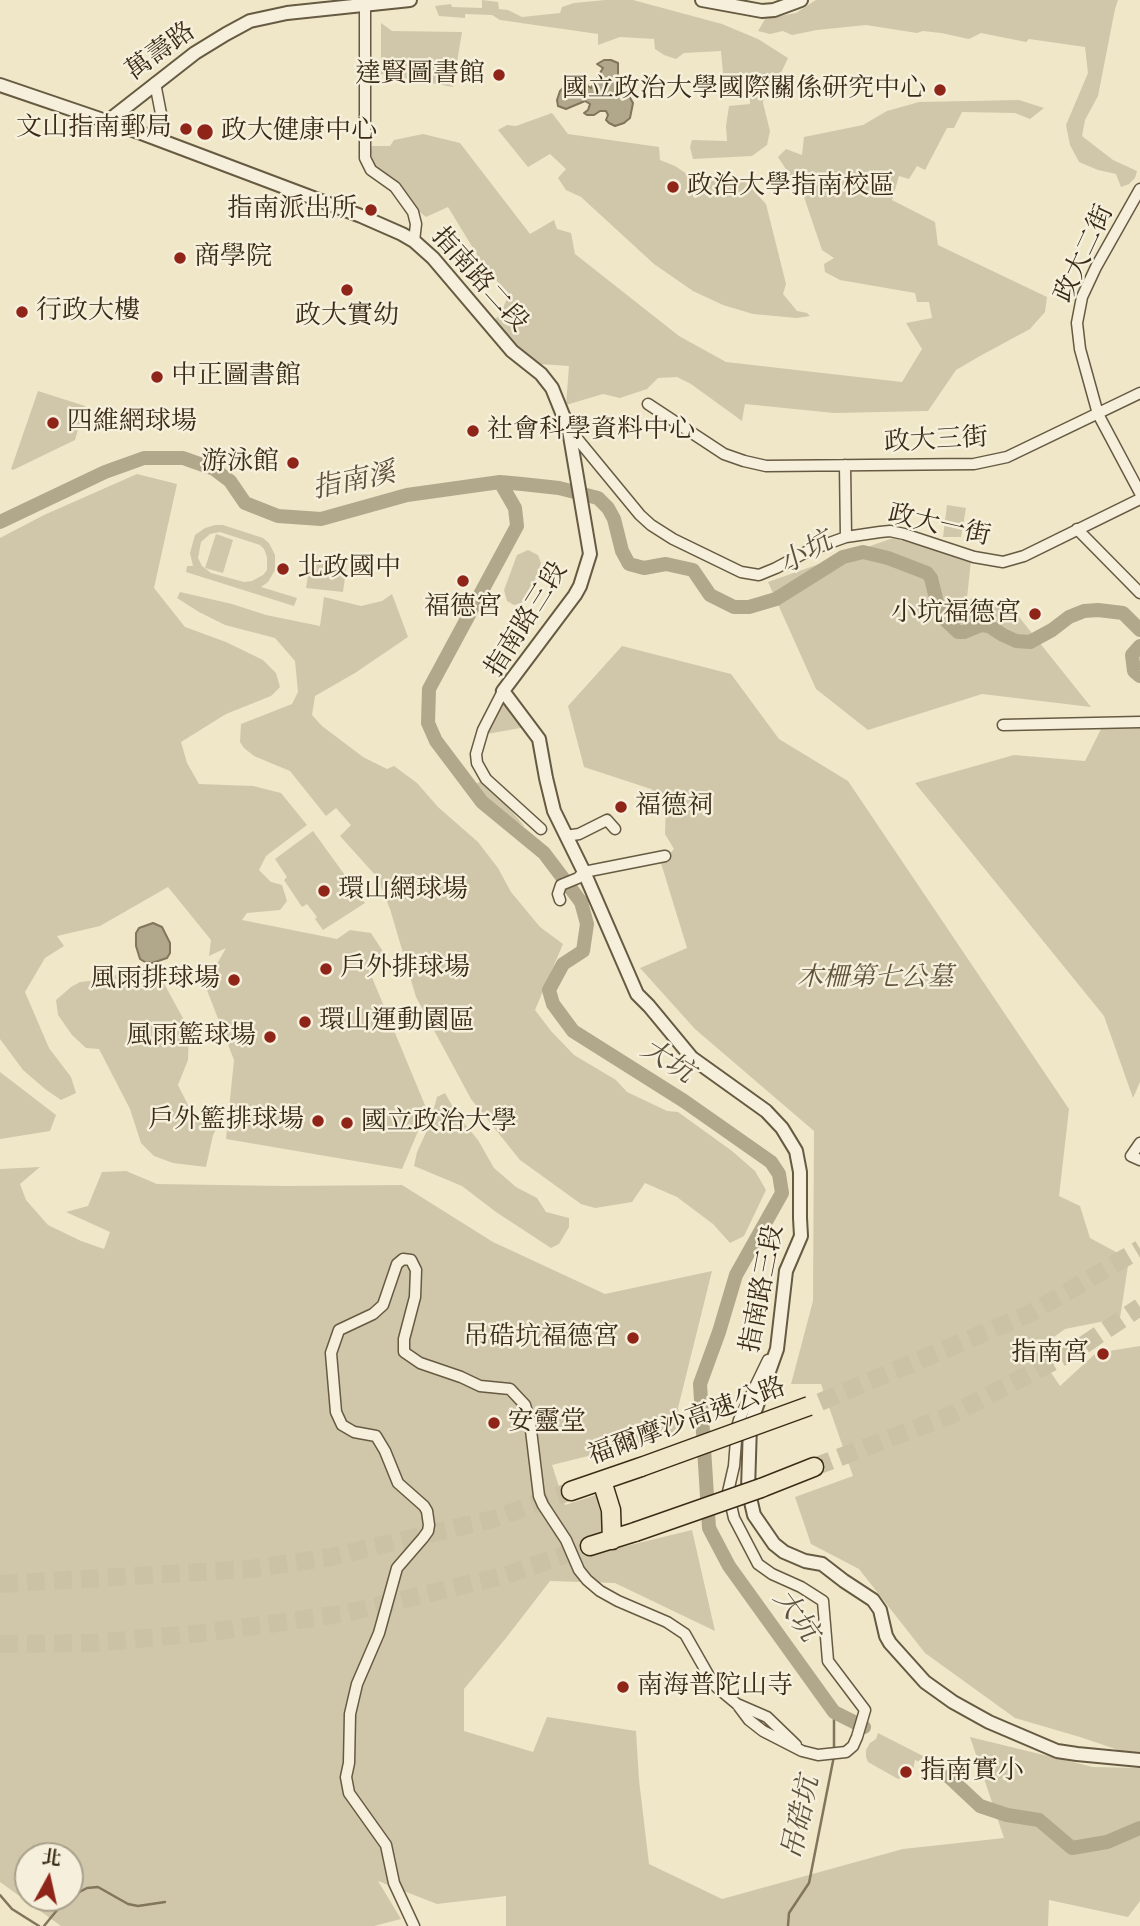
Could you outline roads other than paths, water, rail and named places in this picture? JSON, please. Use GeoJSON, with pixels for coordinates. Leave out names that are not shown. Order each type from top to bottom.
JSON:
{"type":"FeatureCollection","features":[{"type":"Feature","properties":{"kind":"highway","name":"福爾摩沙高速公路"},"geometry":{"type":"LineString","coordinates":[[572,1491],[814,1404]]}},
{"type":"Feature","properties":{"kind":"highway"},"geometry":{"type":"LineString","coordinates":[[590,1546],[761,1488],[814,1467]]}},
{"type":"Feature","properties":{"kind":"highway"},"geometry":{"type":"LineString","coordinates":[[603,1481],[611,1510],[612,1540]]}},
{"type":"Feature","properties":{"kind":"street","name":"萬壽路"},"geometry":{"type":"LineString","coordinates":[[107,121],[195,53],[239,26],[287,7],[365,5],[410,0]]}},
{"type":"Feature","properties":{"kind":"street"},"geometry":{"type":"LineString","coordinates":[[702,0],[762,11],[774,10],[801,0]]}},
{"type":"Feature","properties":{"kind":"street"},"geometry":{"type":"LineString","coordinates":[[365,5],[365,158],[370,170],[396,187],[413,212],[416,224],[414,241]]}},
{"type":"Feature","properties":{"kind":"street"},"geometry":{"type":"LineString","coordinates":[[155,83],[163,124],[156,138]]}},
{"type":"Feature","properties":{"kind":"street","name":"指南路二段"},"geometry":{"type":"LineString","coordinates":[[0,85],[156,138],[361,216],[414,241],[443,268],[512,351],[545,379],[557,398],[569,429],[576,476]]}},
{"type":"Feature","properties":{"kind":"street","name":"政大二街"},"geometry":{"type":"LineString","coordinates":[[1140,189],[1082,296],[1077,323],[1080,349],[1098,414],[1140,493]]}},
{"type":"Feature","properties":{"kind":"street","name":"政大三街"},"geometry":{"type":"LineString","coordinates":[[648,404],[724,454],[766,466],[974,464],[1007,457],[1140,393]]}},
{"type":"Feature","properties":{"kind":"street","name":"政大一街"},"geometry":{"type":"LineString","coordinates":[[569,429],[650,525],[741,572],[760,575],[810,550],[846,537],[890,531],[974,557],[1003,562],[1015,559],[1140,499]]}},
{"type":"Feature","properties":{"kind":"street"},"geometry":{"type":"LineString","coordinates":[[845,465],[846,537]]}},
{"type":"Feature","properties":{"kind":"street","name":"指南路三段"},"geometry":{"type":"LineString","coordinates":[[576,476],[590,554],[580,586],[503,691],[540,738],[550,797],[581,875],[637,994],[692,1058],[766,1111],[782,1128],[796,1151],[800,1172],[802,1237],[786,1271],[780,1334],[772,1366],[750,1425],[748,1489],[754,1515],[774,1544],[784,1552],[805,1561],[822,1564],[873,1600],[880,1610],[890,1643],[913,1671],[954,1702],[989,1722],[1058,1751],[1140,1760]]}},
{"type":"Feature","properties":{"kind":"street"},"geometry":{"type":"LineString","coordinates":[[1077,529],[1140,593]]}},
{"type":"Feature","properties":{"kind":"street"},"geometry":{"type":"LineString","coordinates":[[503,691],[485,723],[476,754],[477,763],[486,779],[541,829]]}},
{"type":"Feature","properties":{"kind":"street"},"geometry":{"type":"LineString","coordinates":[[1003,725],[1140,722]]}},
{"type":"Feature","properties":{"kind":"street"},"geometry":{"type":"LineString","coordinates":[[566,836],[579,834],[607,820],[615,830]]}},
{"type":"Feature","properties":{"kind":"street"},"geometry":{"type":"LineString","coordinates":[[560,900],[558,894],[561,885],[581,875],[665,856]]}},
{"type":"Feature","properties":{"kind":"street"},"geometry":{"type":"LineString","coordinates":[[1140,1143],[1131,1156],[1140,1160]]}},
{"type":"Feature","properties":{"kind":"street"},"geometry":{"type":"LineString","coordinates":[[414,1926],[394,1883],[386,1845],[349,1793],[346,1777],[349,1763],[350,1714],[357,1684],[379,1633],[397,1568],[428,1531],[427,1511],[400,1486],[376,1436],[354,1432],[342,1425],[337,1412],[331,1353],[338,1330],[373,1314],[383,1306],[397,1264],[402,1259],[411,1260],[416,1270],[415,1297],[404,1339],[404,1352],[420,1363],[480,1386],[510,1389],[525,1405],[542,1505],[566,1540],[579,1570],[587,1580],[618,1601],[667,1622],[685,1634],[715,1685],[737,1704],[767,1717],[802,1751],[818,1755],[836,1754],[846,1752],[853,1746],[865,1710],[828,1661],[822,1601],[758,1564],[734,1518],[729,1492],[737,1427],[780,1334]]}},
{"type":"Feature","properties":{"kind":"waterway","name":"小坑"},"geometry":{"type":"LineString","coordinates":[[0,522],[105,472],[144,458],[183,458],[214,469],[230,481],[245,503],[278,516],[321,519],[407,495],[500,482],[522,484],[559,488],[598,498],[614,519],[622,551],[629,564],[644,568],[666,564],[693,570],[710,595],[734,607],[749,607],[776,599],[843,557],[863,552],[927,573],[931,578],[942,617],[958,632],[981,625],[989,626],[1016,641],[1030,642],[1069,617],[1084,611],[1098,610],[1123,613],[1140,630]]}},
{"type":"Feature","properties":{"kind":"waterway","name":"大坑"},"geometry":{"type":"LineString","coordinates":[[500,482],[515,508],[517,526],[429,689],[428,723],[436,741],[482,802],[544,853],[581,902],[587,924],[583,951],[563,964],[549,990],[553,1004],[573,1031],[684,1101],[771,1162],[779,1174],[782,1193],[736,1275],[700,1384],[709,1528],[729,1566],[834,1712],[864,1727]]}},
{"type":"Feature","properties":{"kind":"waterway","name":"小坑"},"geometry":{"type":"LineString","coordinates":[[1140,646],[1132,655],[1134,671],[1140,676]]}},
{"type":"Feature","properties":{"kind":"waterway","name":"吊硞坑"},"geometry":{"type":"LineString","coordinates":[[834,1712],[834,1749]]}},
{"type":"Feature","properties":{"kind":"waterway","name":"吊硞坑"},"geometry":{"type":"LineString","coordinates":[[788,1926],[789,1913],[809,1883],[834,1756]]}},
{"type":"Feature","properties":{"kind":"waterway"},"geometry":{"type":"LineString","coordinates":[[948,1776],[980,1806],[1007,1815],[1039,1820],[1072,1848],[1107,1842],[1140,1828]]}},
{"type":"Feature","properties":{"kind":"waterway"},"geometry":{"type":"LineString","coordinates":[[84,1890],[98,1887],[128,1904],[138,1906],[165,1902]]}},
{"type":"Feature","properties":{"kind":"waterway"},"geometry":{"type":"LineString","coordinates":[[0,1895],[12,1909],[39,1926]]}},
{"type":"Feature","properties":{"kind":"waterway"},"geometry":{"type":"LineString","coordinates":[[44,1926],[56,1912]]}},
{"type":"Feature","properties":{"kind":"tunnel"},"geometry":{"type":"LineString","coordinates":[[820,1402],[1029,1314],[1140,1249]]}},
{"type":"Feature","properties":{"kind":"tunnel"},"geometry":{"type":"LineString","coordinates":[[814,1467],[951,1415],[1079,1348],[1140,1307]]}},
{"type":"Feature","properties":{"kind":"tunnel"},"geometry":{"type":"LineString","coordinates":[[0,1584],[251,1569],[331,1557],[493,1519],[571,1491]]}},
{"type":"Feature","properties":{"kind":"tunnel"},"geometry":{"type":"LineString","coordinates":[[0,1644],[95,1643],[212,1632],[347,1613],[506,1575],[590,1546]]}},
{"type":"Feature","properties":{"kind":"place","name":"達賢圖書館"},"geometry":{"type":"Point","coordinates":[499,75]}},
{"type":"Feature","properties":{"kind":"place","name":"國立政治大學國際關係研究中心"},"geometry":{"type":"Point","coordinates":[940,90]}},
{"type":"Feature","properties":{"kind":"place","name":"文山指南郵局"},"geometry":{"type":"Point","coordinates":[186,129]}},
{"type":"Feature","properties":{"kind":"place","name":"政大健康中心"},"geometry":{"type":"Point","coordinates":[205,132]}},
{"type":"Feature","properties":{"kind":"place","name":"政治大學指南校區"},"geometry":{"type":"Point","coordinates":[673,187]}},
{"type":"Feature","properties":{"kind":"place","name":"指南派出所"},"geometry":{"type":"Point","coordinates":[371,210]}},
{"type":"Feature","properties":{"kind":"place","name":"商學院"},"geometry":{"type":"Point","coordinates":[180,258]}},
{"type":"Feature","properties":{"kind":"place","name":"政大實幼"},"geometry":{"type":"Point","coordinates":[347,290]}},
{"type":"Feature","properties":{"kind":"place","name":"行政大樓"},"geometry":{"type":"Point","coordinates":[22,312]}},
{"type":"Feature","properties":{"kind":"place","name":"中正圖書館"},"geometry":{"type":"Point","coordinates":[157,377]}},
{"type":"Feature","properties":{"kind":"place","name":"四維網球場"},"geometry":{"type":"Point","coordinates":[53,423]}},
{"type":"Feature","properties":{"kind":"place","name":"社會科學資料中心"},"geometry":{"type":"Point","coordinates":[473,431]}},
{"type":"Feature","properties":{"kind":"place","name":"游泳館"},"geometry":{"type":"Point","coordinates":[293,463]}},
{"type":"Feature","properties":{"kind":"place","name":"北政國中"},"geometry":{"type":"Point","coordinates":[283,569]}},
{"type":"Feature","properties":{"kind":"place","name":"福德宮"},"geometry":{"type":"Point","coordinates":[463,581]}},
{"type":"Feature","properties":{"kind":"place","name":"小坑福德宮"},"geometry":{"type":"Point","coordinates":[1035,614]}},
{"type":"Feature","properties":{"kind":"place","name":"福德祠"},"geometry":{"type":"Point","coordinates":[621,807]}},
{"type":"Feature","properties":{"kind":"place","name":"環山網球場"},"geometry":{"type":"Point","coordinates":[324,891]}},
{"type":"Feature","properties":{"kind":"place","name":"戶外排球場"},"geometry":{"type":"Point","coordinates":[326,969]}},
{"type":"Feature","properties":{"kind":"place","name":"風雨排球場"},"geometry":{"type":"Point","coordinates":[234,980]}},
{"type":"Feature","properties":{"kind":"place","name":"環山運動園區"},"geometry":{"type":"Point","coordinates":[305,1022]}},
{"type":"Feature","properties":{"kind":"place","name":"風雨籃球場"},"geometry":{"type":"Point","coordinates":[270,1037]}},
{"type":"Feature","properties":{"kind":"place","name":"戶外籃排球場"},"geometry":{"type":"Point","coordinates":[318,1121]}},
{"type":"Feature","properties":{"kind":"place","name":"國立政治大學"},"geometry":{"type":"Point","coordinates":[347,1123]}},
{"type":"Feature","properties":{"kind":"place","name":"吊硞坑福德宮"},"geometry":{"type":"Point","coordinates":[633,1338]}},
{"type":"Feature","properties":{"kind":"place","name":"指南宮"},"geometry":{"type":"Point","coordinates":[1103,1354]}},
{"type":"Feature","properties":{"kind":"place","name":"安靈堂"},"geometry":{"type":"Point","coordinates":[494,1423]}},
{"type":"Feature","properties":{"kind":"place","name":"南海普陀山寺"},"geometry":{"type":"Point","coordinates":[623,1687]}},
{"type":"Feature","properties":{"kind":"place","name":"指南實小"},"geometry":{"type":"Point","coordinates":[906,1772]}},
{"type":"Feature","properties":{"kind":"water label","name":"指南溪"},"geometry":{"type":"Point","coordinates":[354,482]}},
{"type":"Feature","properties":{"kind":"park label","name":"木柵第七公墓"},"geometry":{"type":"Point","coordinates":[875,979]}}]}
